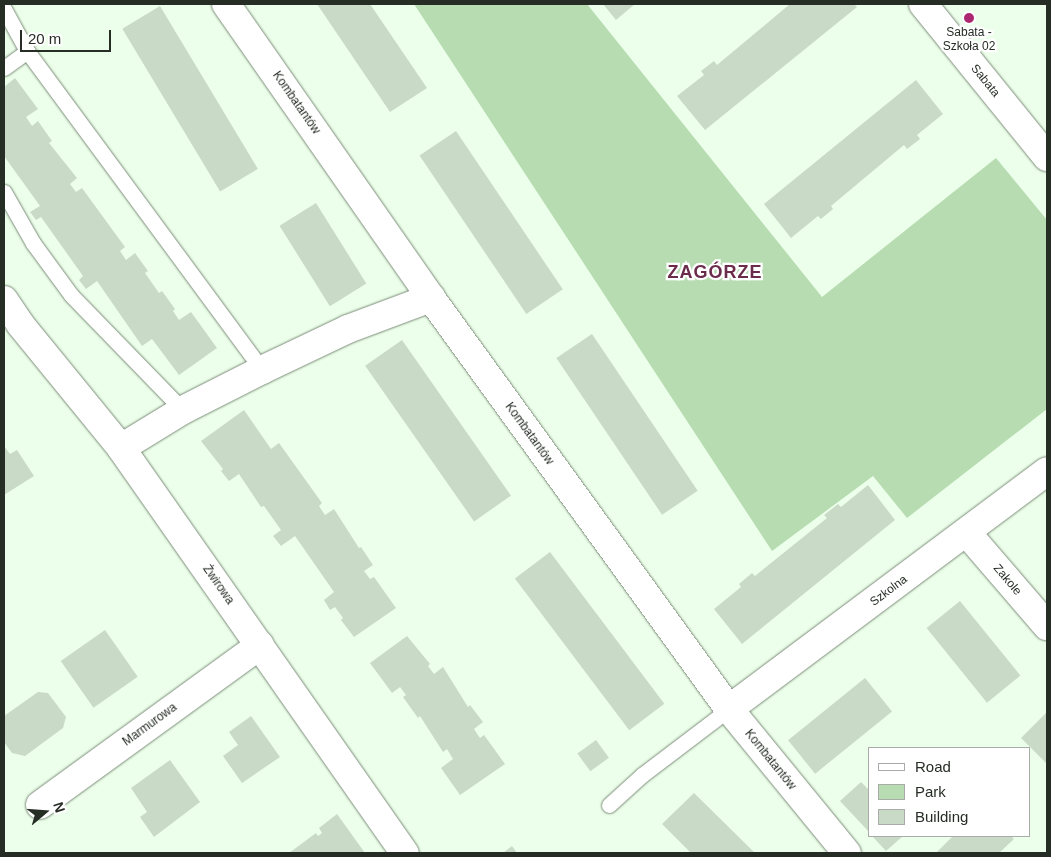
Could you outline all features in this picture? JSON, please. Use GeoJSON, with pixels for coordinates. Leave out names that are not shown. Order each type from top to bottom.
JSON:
{"type":"FeatureCollection","features":[{"type":"Feature","properties":{"kind":"street","name":"Kombatantów"},"geometry":{"type":"LineString","coordinates":[[226,4],[431,298],[729,709],[847,853]]}},
{"type":"Feature","properties":{"kind":"street","name":"Sabata"},"geometry":{"type":"LineString","coordinates":[[923,4],[1047,158]]}},
{"type":"Feature","properties":{"kind":"street"},"geometry":{"type":"LineString","coordinates":[[121,448],[183,410],[262,370],[348,329],[431,298]]}},
{"type":"Feature","properties":{"kind":"street","name":"Żwirowa"},"geometry":{"type":"LineString","coordinates":[[4,300],[12,330],[121,448],[405,853]]}},
{"type":"Feature","properties":{"kind":"street","name":"Szkolna"},"geometry":{"type":"LineString","coordinates":[[729,709],[968,533],[1047,471]]}},
{"type":"Feature","properties":{"kind":"street","name":"Zakole"},"geometry":{"type":"LineString","coordinates":[[968,533],[1047,626]]}},
{"type":"Feature","properties":{"kind":"street","name":"Marmurowa"},"geometry":{"type":"LineString","coordinates":[[40,805],[260,645]]}},
{"type":"Feature","properties":{"kind":"lane"},"geometry":{"type":"LineString","coordinates":[[4,9],[27,51],[262,370]]}},
{"type":"Feature","properties":{"kind":"lane"},"geometry":{"type":"LineString","coordinates":[[4,68],[27,51]]}},
{"type":"Feature","properties":{"kind":"lane"},"geometry":{"type":"LineString","coordinates":[[4,192],[33,244],[71,295],[183,410]]}},
{"type":"Feature","properties":{"kind":"lane"},"geometry":{"type":"LineString","coordinates":[[609,805],[642,775],[729,709]]}},
{"type":"Feature","properties":{"kind":"green space"},"geometry":{"type":"Polygon","coordinates":[[[414,4],[587,4],[822,297],[996,158],[1047,220],[1047,409],[907,518],[873,476],[772,551],[414,4]]]}},
{"type":"Feature","properties":{"kind":"building"},"geometry":{"type":"Polygon","coordinates":[[[317,4],[370,4],[427,88],[390,112],[317,4]]]}},
{"type":"Feature","properties":{"kind":"building"},"geometry":{"type":"Polygon","coordinates":[[[603,4],[635,4],[616,20],[603,4]]]}},
{"type":"Feature","properties":{"kind":"building"},"geometry":{"type":"Polygon","coordinates":[[[790,4],[854,4],[857,7],[705,130],[677,96],[704,75],[701,71],[714,61],[717,65],[790,4]]]}},
{"type":"Feature","properties":{"kind":"building"},"geometry":{"type":"Polygon","coordinates":[[[160,6],[258,169],[220,192],[122,29],[160,6]]]}},
{"type":"Feature","properties":{"kind":"building"},"geometry":{"type":"Polygon","coordinates":[[[15,78],[38,109],[26,117],[32,126],[38,121],[52,141],[49,143],[77,178],[70,184],[76,192],[82,188],[125,247],[120,251],[126,260],[135,253],[148,271],[145,273],[159,293],[162,291],[175,309],[173,311],[179,320],[191,312],[217,348],[179,375],[152,339],[142,346],[97,281],[86,289],[79,280],[83,276],[41,217],[36,220],[30,212],[40,206],[4,156],[4,87],[15,78]]]}},
{"type":"Feature","properties":{"kind":"building"},"geometry":{"type":"Polygon","coordinates":[[[916,80],[943,114],[917,135],[920,139],[907,149],[904,145],[831,206],[833,209],[821,219],[818,216],[791,238],[764,204],[916,80]]]}},
{"type":"Feature","properties":{"kind":"building"},"geometry":{"type":"Polygon","coordinates":[[[456,131],[563,289],[526,314],[420,156],[456,131]]]}},
{"type":"Feature","properties":{"kind":"building"},"geometry":{"type":"Polygon","coordinates":[[[316,203],[366,284],[330,306],[280,226],[316,203]]]}},
{"type":"Feature","properties":{"kind":"building"},"geometry":{"type":"Polygon","coordinates":[[[592,334],[698,491],[662,515],[556,358],[592,334]]]}},
{"type":"Feature","properties":{"kind":"building"},"geometry":{"type":"Polygon","coordinates":[[[402,340],[511,496],[474,521],[365,366],[402,340]]]}},
{"type":"Feature","properties":{"kind":"building"},"geometry":{"type":"Polygon","coordinates":[[[244,410],[271,449],[279,443],[322,503],[319,506],[325,515],[334,509],[359,548],[361,547],[373,565],[364,571],[370,579],[374,577],[396,608],[354,637],[341,620],[343,618],[335,607],[330,610],[324,600],[334,592],[295,536],[281,546],[273,536],[281,530],[264,506],[261,507],[239,474],[229,481],[221,471],[223,469],[201,441],[244,410]]]}},
{"type":"Feature","properties":{"kind":"building"},"geometry":{"type":"Polygon","coordinates":[[[4,446],[10,454],[17,450],[34,476],[4,495],[4,446]]]}},
{"type":"Feature","properties":{"kind":"building"},"geometry":{"type":"Polygon","coordinates":[[[868,485],[895,520],[742,644],[714,609],[741,587],[739,584],[752,573],[755,576],[827,518],[824,515],[838,504],[841,507],[868,485]]]}},
{"type":"Feature","properties":{"kind":"building"},"geometry":{"type":"Polygon","coordinates":[[[550,552],[664,704],[629,730],[515,578],[550,552]]]}},
{"type":"Feature","properties":{"kind":"building"},"geometry":{"type":"Polygon","coordinates":[[[960,601],[1020,676],[987,703],[927,628],[960,601]]]}},
{"type":"Feature","properties":{"kind":"building"},"geometry":{"type":"Polygon","coordinates":[[[105,630],[138,677],[93,708],[61,661],[105,630]]]}},
{"type":"Feature","properties":{"kind":"building"},"geometry":{"type":"Polygon","coordinates":[[[407,636],[430,664],[428,666],[434,674],[443,667],[468,707],[470,705],[483,722],[474,729],[480,738],[484,735],[505,764],[460,795],[441,768],[453,759],[447,749],[443,752],[420,716],[418,718],[403,697],[406,695],[400,687],[392,693],[370,663],[407,636]]]}},
{"type":"Feature","properties":{"kind":"building"},"geometry":{"type":"Polygon","coordinates":[[[865,678],[892,711],[815,774],[788,740],[865,678]]]}},
{"type":"Feature","properties":{"kind":"building"},"geometry":{"type":"Polygon","coordinates":[[[38,692],[48,693],[66,717],[63,728],[25,756],[12,753],[4,742],[4,716],[38,692]]]}},
{"type":"Feature","properties":{"kind":"building"},"geometry":{"type":"Polygon","coordinates":[[[1047,712],[1047,764],[1031,747],[1021,738],[1047,712]]]}},
{"type":"Feature","properties":{"kind":"building"},"geometry":{"type":"Polygon","coordinates":[[[251,716],[280,757],[242,783],[223,756],[238,745],[229,732],[251,716]]]}},
{"type":"Feature","properties":{"kind":"building"},"geometry":{"type":"Polygon","coordinates":[[[596,740],[609,758],[590,771],[577,754],[596,740]]]}},
{"type":"Feature","properties":{"kind":"building"},"geometry":{"type":"Polygon","coordinates":[[[170,760],[200,802],[154,837],[140,817],[147,812],[131,788],[170,760]]]}},
{"type":"Feature","properties":{"kind":"building"},"geometry":{"type":"Polygon","coordinates":[[[861,782],[868,789],[868,831],[840,801],[861,782]]]}},
{"type":"Feature","properties":{"kind":"building"},"geometry":{"type":"Polygon","coordinates":[[[694,793],[755,853],[691,853],[662,824],[694,793]]]}},
{"type":"Feature","properties":{"kind":"building"},"geometry":{"type":"Polygon","coordinates":[[[337,814],[365,853],[289,853],[316,833],[318,836],[322,833],[319,828],[337,814]]]}},
{"type":"Feature","properties":{"kind":"building"},"geometry":{"type":"Polygon","coordinates":[[[873,837],[902,837],[886,851],[873,837]]]}},
{"type":"Feature","properties":{"kind":"building"},"geometry":{"type":"Polygon","coordinates":[[[952,837],[1012,837],[1014,839],[999,853],[936,853],[952,837]]]}},
{"type":"Feature","properties":{"kind":"building"},"geometry":{"type":"Polygon","coordinates":[[[512,846],[517,853],[503,853],[512,846]]]}},
{"type":"Feature","properties":{"kind":"place","name":"Sabata - Szkoła 02"},"geometry":{"type":"Point","coordinates":[969,18]}},
{"type":"Feature","properties":{"kind":"district","name":"ZAGÓRZE"},"geometry":{"type":"Point","coordinates":[715,272]}}]}
